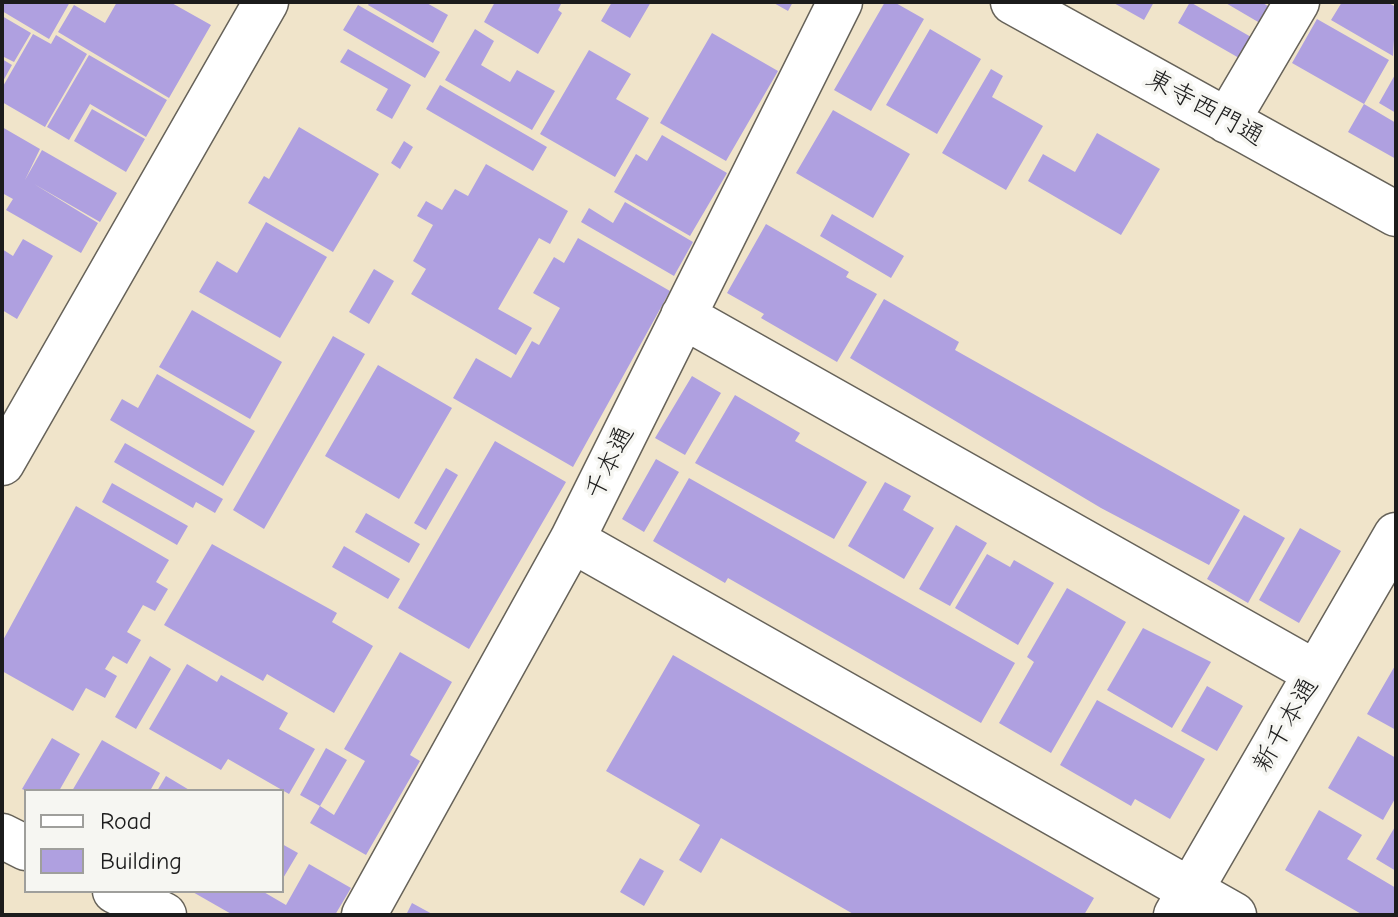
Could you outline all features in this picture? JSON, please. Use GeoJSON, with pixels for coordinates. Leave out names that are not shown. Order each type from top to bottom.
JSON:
{"type":"FeatureCollection","features":[{"type":"Feature","properties":{"kind":"street"},"geometry":{"type":"LineString","coordinates":[[2,463],[266,2]]}},
{"type":"Feature","properties":{"kind":"street","name":"千本通"},"geometry":{"type":"LineString","coordinates":[[364,915],[572,540],[840,2]]}},
{"type":"Feature","properties":{"kind":"street","name":"東寺西門通"},"geometry":{"type":"LineString","coordinates":[[1013,2],[1396,214]]}},
{"type":"Feature","properties":{"kind":"street"},"geometry":{"type":"LineString","coordinates":[[1227,121],[1297,2]]}},
{"type":"Feature","properties":{"kind":"street"},"geometry":{"type":"LineString","coordinates":[[683,316],[1316,673]]}},
{"type":"Feature","properties":{"kind":"street","name":"新千本通"},"geometry":{"type":"LineString","coordinates":[[1184,903],[1396,535]]}},
{"type":"Feature","properties":{"kind":"street"},"geometry":{"type":"LineString","coordinates":[[572,540],[1184,903],[1234,915]]}},
{"type":"Feature","properties":{"kind":"street"},"geometry":{"type":"LineString","coordinates":[[2,836],[24,847]]}},
{"type":"Feature","properties":{"kind":"street"},"geometry":{"type":"LineString","coordinates":[[119,893],[164,915]]}},
{"type":"Feature","properties":{"kind":"building"},"geometry":{"type":"Polygon","coordinates":[[[2,2],[70,2],[49,39],[2,11],[2,2]]]}},
{"type":"Feature","properties":{"kind":"building"},"geometry":{"type":"Polygon","coordinates":[[[117,2],[170,2],[211,25],[169,98],[58,32],[74,5],[105,23],[117,2]]]}},
{"type":"Feature","properties":{"kind":"building"},"geometry":{"type":"Polygon","coordinates":[[[370,2],[425,2],[448,15],[433,43],[368,5],[370,2]]]}},
{"type":"Feature","properties":{"kind":"building"},"geometry":{"type":"Polygon","coordinates":[[[495,2],[562,2],[558,10],[562,13],[538,54],[484,22],[495,2]]]}},
{"type":"Feature","properties":{"kind":"building"},"geometry":{"type":"Polygon","coordinates":[[[612,2],[651,2],[630,38],[601,21],[612,2]]]}},
{"type":"Feature","properties":{"kind":"building"},"geometry":{"type":"Polygon","coordinates":[[[772,2],[793,2],[788,11],[772,2]]]}},
{"type":"Feature","properties":{"kind":"building"},"geometry":{"type":"Polygon","coordinates":[[[885,2],[894,2],[924,19],[871,111],[834,90],[885,2]]]}},
{"type":"Feature","properties":{"kind":"building"},"geometry":{"type":"Polygon","coordinates":[[[1112,2],[1154,2],[1144,20],[1112,2]]]}},
{"type":"Feature","properties":{"kind":"building"},"geometry":{"type":"Polygon","coordinates":[[[1190,2],[1258,41],[1246,62],[1178,23],[1190,2]]]}},
{"type":"Feature","properties":{"kind":"building"},"geometry":{"type":"Polygon","coordinates":[[[1224,2],[1261,2],[1275,10],[1265,26],[1224,2]]]}},
{"type":"Feature","properties":{"kind":"building"},"geometry":{"type":"Polygon","coordinates":[[[1342,2],[1387,2],[1396,7],[1393,56],[1331,20],[1342,2]]]}},
{"type":"Feature","properties":{"kind":"building"},"geometry":{"type":"Polygon","coordinates":[[[358,5],[440,52],[425,78],[343,30],[358,5]]]}},
{"type":"Feature","properties":{"kind":"building"},"geometry":{"type":"Polygon","coordinates":[[[2,16],[31,33],[14,62],[2,56],[2,16]]]}},
{"type":"Feature","properties":{"kind":"building"},"geometry":{"type":"Polygon","coordinates":[[[1317,19],[1389,60],[1364,104],[1292,63],[1317,19]]]}},
{"type":"Feature","properties":{"kind":"building"},"geometry":{"type":"Polygon","coordinates":[[[475,29],[494,41],[481,65],[510,82],[517,70],[555,91],[532,130],[445,80],[475,29]]]}},
{"type":"Feature","properties":{"kind":"building"},"geometry":{"type":"Polygon","coordinates":[[[930,29],[981,59],[937,134],[886,105],[930,29]]]}},
{"type":"Feature","properties":{"kind":"building"},"geometry":{"type":"Polygon","coordinates":[[[712,33],[778,71],[726,161],[660,123],[712,33]]]}},
{"type":"Feature","properties":{"kind":"building"},"geometry":{"type":"Polygon","coordinates":[[[33,34],[51,44],[56,35],[87,54],[45,127],[2,102],[2,88],[33,34]]]}},
{"type":"Feature","properties":{"kind":"building"},"geometry":{"type":"Polygon","coordinates":[[[348,49],[411,85],[392,119],[376,110],[388,89],[340,62],[348,49]]]}},
{"type":"Feature","properties":{"kind":"building"},"geometry":{"type":"Polygon","coordinates":[[[589,50],[631,74],[616,99],[649,118],[615,177],[540,134],[589,50]]]}},
{"type":"Feature","properties":{"kind":"building"},"geometry":{"type":"Polygon","coordinates":[[[89,55],[167,100],[146,137],[90,104],[69,140],[47,127],[89,55]]]}},
{"type":"Feature","properties":{"kind":"building"},"geometry":{"type":"Polygon","coordinates":[[[2,59],[12,65],[2,83],[2,59]]]}},
{"type":"Feature","properties":{"kind":"building"},"geometry":{"type":"Polygon","coordinates":[[[991,69],[1003,76],[992,97],[1043,126],[1006,190],[942,153],[991,69]]]}},
{"type":"Feature","properties":{"kind":"building"},"geometry":{"type":"Polygon","coordinates":[[[1396,73],[1396,113],[1379,103],[1396,73]]]}},
{"type":"Feature","properties":{"kind":"building"},"geometry":{"type":"Polygon","coordinates":[[[440,85],[547,147],[533,171],[426,109],[440,85]]]}},
{"type":"Feature","properties":{"kind":"building"},"geometry":{"type":"Polygon","coordinates":[[[1364,104],[1396,123],[1396,159],[1348,132],[1364,104]]]}},
{"type":"Feature","properties":{"kind":"building"},"geometry":{"type":"Polygon","coordinates":[[[92,109],[145,139],[126,172],[74,141],[92,109]]]}},
{"type":"Feature","properties":{"kind":"building"},"geometry":{"type":"Polygon","coordinates":[[[833,110],[910,154],[873,218],[796,173],[833,110]]]}},
{"type":"Feature","properties":{"kind":"building"},"geometry":{"type":"Polygon","coordinates":[[[2,127],[40,149],[25,180],[42,150],[117,193],[100,222],[34,184],[98,223],[81,253],[6,210],[13,199],[2,193],[2,127]]]}},
{"type":"Feature","properties":{"kind":"building"},"geometry":{"type":"Polygon","coordinates":[[[299,127],[379,174],[333,252],[248,203],[264,176],[269,179],[299,127]]]}},
{"type":"Feature","properties":{"kind":"building"},"geometry":{"type":"Polygon","coordinates":[[[1097,133],[1160,169],[1121,235],[1028,181],[1043,154],[1075,172],[1097,133]]]}},
{"type":"Feature","properties":{"kind":"building"},"geometry":{"type":"Polygon","coordinates":[[[662,135],[727,173],[690,236],[614,192],[636,154],[647,161],[662,135]]]}},
{"type":"Feature","properties":{"kind":"building"},"geometry":{"type":"Polygon","coordinates":[[[404,141],[413,147],[400,169],[391,163],[404,141]]]}},
{"type":"Feature","properties":{"kind":"building"},"geometry":{"type":"Polygon","coordinates":[[[486,164],[568,211],[550,244],[539,238],[498,309],[532,328],[516,355],[411,294],[426,269],[413,261],[433,225],[417,216],[426,201],[442,210],[455,189],[468,196],[486,164]]]}},
{"type":"Feature","properties":{"kind":"building"},"geometry":{"type":"Polygon","coordinates":[[[625,202],[693,242],[674,276],[581,222],[589,208],[613,223],[625,202]]]}},
{"type":"Feature","properties":{"kind":"building"},"geometry":{"type":"Polygon","coordinates":[[[832,214],[904,256],[891,278],[820,236],[832,214]]]}},
{"type":"Feature","properties":{"kind":"building"},"geometry":{"type":"Polygon","coordinates":[[[266,222],[327,257],[280,338],[199,292],[217,261],[237,273],[266,222]]]}},
{"type":"Feature","properties":{"kind":"building"},"geometry":{"type":"Polygon","coordinates":[[[766,224],[849,272],[846,277],[877,294],[837,362],[761,318],[764,314],[727,293],[766,224]]]}},
{"type":"Feature","properties":{"kind":"building"},"geometry":{"type":"Polygon","coordinates":[[[578,238],[670,291],[573,467],[453,398],[476,358],[511,378],[532,341],[539,345],[560,308],[533,293],[554,257],[564,263],[578,238]]]}},
{"type":"Feature","properties":{"kind":"building"},"geometry":{"type":"Polygon","coordinates":[[[23,239],[53,256],[17,319],[2,310],[2,249],[13,256],[23,239]]]}},
{"type":"Feature","properties":{"kind":"building"},"geometry":{"type":"Polygon","coordinates":[[[374,269],[394,281],[369,324],[349,312],[374,269]]]}},
{"type":"Feature","properties":{"kind":"building"},"geometry":{"type":"Polygon","coordinates":[[[884,299],[959,342],[955,350],[1240,510],[1209,565],[1101,508],[850,358],[884,299]]]}},
{"type":"Feature","properties":{"kind":"building"},"geometry":{"type":"Polygon","coordinates":[[[192,310],[282,362],[250,419],[159,367],[192,310]]]}},
{"type":"Feature","properties":{"kind":"building"},"geometry":{"type":"Polygon","coordinates":[[[333,336],[365,354],[264,529],[233,510],[333,336]]]}},
{"type":"Feature","properties":{"kind":"building"},"geometry":{"type":"Polygon","coordinates":[[[378,365],[452,408],[399,499],[325,456],[378,365]]]}},
{"type":"Feature","properties":{"kind":"building"},"geometry":{"type":"Polygon","coordinates":[[[157,374],[255,431],[223,486],[110,420],[122,399],[138,408],[157,374]]]}},
{"type":"Feature","properties":{"kind":"building"},"geometry":{"type":"Polygon","coordinates":[[[692,376],[721,393],[685,455],[655,438],[692,376]]]}},
{"type":"Feature","properties":{"kind":"building"},"geometry":{"type":"Polygon","coordinates":[[[735,395],[800,433],[795,441],[867,482],[834,539],[695,463],[735,395]]]}},
{"type":"Feature","properties":{"kind":"building"},"geometry":{"type":"Polygon","coordinates":[[[495,441],[566,482],[469,649],[398,608],[495,441]]]}},
{"type":"Feature","properties":{"kind":"building"},"geometry":{"type":"Polygon","coordinates":[[[125,443],[223,499],[215,513],[196,502],[193,508],[114,462],[125,443]]]}},
{"type":"Feature","properties":{"kind":"building"},"geometry":{"type":"Polygon","coordinates":[[[656,459],[679,472],[644,532],[622,519],[656,459]]]}},
{"type":"Feature","properties":{"kind":"building"},"geometry":{"type":"Polygon","coordinates":[[[446,468],[458,475],[426,530],[414,523],[446,468]]]}},
{"type":"Feature","properties":{"kind":"building"},"geometry":{"type":"Polygon","coordinates":[[[689,478],[1015,663],[981,723],[728,578],[725,583],[653,541],[689,478]]]}},
{"type":"Feature","properties":{"kind":"building"},"geometry":{"type":"Polygon","coordinates":[[[885,482],[911,496],[903,510],[934,528],[904,579],[848,546],[885,482]]]}},
{"type":"Feature","properties":{"kind":"building"},"geometry":{"type":"Polygon","coordinates":[[[112,483],[188,526],[177,545],[102,502],[112,483]]]}},
{"type":"Feature","properties":{"kind":"building"},"geometry":{"type":"Polygon","coordinates":[[[76,506],[169,560],[156,582],[168,589],[155,611],[143,605],[127,632],[141,640],[127,664],[113,656],[105,669],[117,676],[105,698],[86,688],[73,711],[2,671],[2,642],[76,506]]]}},
{"type":"Feature","properties":{"kind":"building"},"geometry":{"type":"Polygon","coordinates":[[[366,513],[420,544],[409,563],[355,532],[366,513]]]}},
{"type":"Feature","properties":{"kind":"building"},"geometry":{"type":"Polygon","coordinates":[[[1244,515],[1285,538],[1248,603],[1207,579],[1244,515]]]}},
{"type":"Feature","properties":{"kind":"building"},"geometry":{"type":"Polygon","coordinates":[[[956,525],[987,543],[950,606],[919,589],[956,525]]]}},
{"type":"Feature","properties":{"kind":"building"},"geometry":{"type":"Polygon","coordinates":[[[1300,528],[1341,551],[1299,623],[1259,600],[1300,528]]]}},
{"type":"Feature","properties":{"kind":"building"},"geometry":{"type":"Polygon","coordinates":[[[212,544],[337,613],[332,622],[373,646],[334,713],[267,674],[263,681],[164,625],[212,544]]]}},
{"type":"Feature","properties":{"kind":"building"},"geometry":{"type":"Polygon","coordinates":[[[344,546],[400,579],[388,599],[332,567],[344,546]]]}},
{"type":"Feature","properties":{"kind":"building"},"geometry":{"type":"Polygon","coordinates":[[[987,554],[1010,567],[1014,560],[1054,583],[1018,645],[955,608],[987,554]]]}},
{"type":"Feature","properties":{"kind":"building"},"geometry":{"type":"Polygon","coordinates":[[[1067,588],[1126,622],[1051,753],[999,723],[1034,662],[1027,657],[1067,588]]]}},
{"type":"Feature","properties":{"kind":"building"},"geometry":{"type":"Polygon","coordinates":[[[1143,628],[1211,662],[1172,728],[1107,690],[1143,628]]]}},
{"type":"Feature","properties":{"kind":"building"},"geometry":{"type":"Polygon","coordinates":[[[400,652],[452,682],[410,755],[420,761],[366,855],[310,823],[320,806],[334,815],[365,761],[344,749],[400,652]]]}},
{"type":"Feature","properties":{"kind":"building"},"geometry":{"type":"Polygon","coordinates":[[[673,655],[1094,898],[1084,915],[855,915],[721,838],[701,873],[679,860],[700,825],[606,771],[673,655]]]}},
{"type":"Feature","properties":{"kind":"building"},"geometry":{"type":"Polygon","coordinates":[[[150,656],[171,669],[136,729],[115,717],[150,656]]]}},
{"type":"Feature","properties":{"kind":"building"},"geometry":{"type":"Polygon","coordinates":[[[187,664],[217,682],[221,675],[288,713],[279,729],[315,749],[289,794],[228,759],[221,770],[149,729],[187,664]]]}},
{"type":"Feature","properties":{"kind":"building"},"geometry":{"type":"Polygon","coordinates":[[[1396,664],[1396,730],[1367,714],[1396,664]]]}},
{"type":"Feature","properties":{"kind":"building"},"geometry":{"type":"Polygon","coordinates":[[[1207,686],[1243,706],[1217,751],[1181,731],[1207,686]]]}},
{"type":"Feature","properties":{"kind":"building"},"geometry":{"type":"Polygon","coordinates":[[[1097,700],[1205,759],[1170,819],[1135,799],[1131,806],[1060,765],[1097,700]]]}},
{"type":"Feature","properties":{"kind":"building"},"geometry":{"type":"Polygon","coordinates":[[[1358,736],[1396,758],[1396,797],[1383,820],[1328,788],[1358,736]]]}},
{"type":"Feature","properties":{"kind":"building"},"geometry":{"type":"Polygon","coordinates":[[[52,738],[80,754],[60,789],[22,789],[52,738]]]}},
{"type":"Feature","properties":{"kind":"building"},"geometry":{"type":"Polygon","coordinates":[[[102,740],[160,773],[151,789],[73,789],[102,740]]]}},
{"type":"Feature","properties":{"kind":"building"},"geometry":{"type":"Polygon","coordinates":[[[326,748],[347,760],[320,806],[300,795],[326,748]]]}},
{"type":"Feature","properties":{"kind":"building"},"geometry":{"type":"Polygon","coordinates":[[[166,776],[188,789],[158,789],[166,776]]]}},
{"type":"Feature","properties":{"kind":"building"},"geometry":{"type":"Polygon","coordinates":[[[1319,810],[1362,835],[1347,859],[1396,888],[1396,915],[1363,915],[1285,870],[1319,810]]]}},
{"type":"Feature","properties":{"kind":"building"},"geometry":{"type":"Polygon","coordinates":[[[1396,825],[1396,871],[1376,859],[1396,825]]]}},
{"type":"Feature","properties":{"kind":"building"},"geometry":{"type":"Polygon","coordinates":[[[284,845],[298,853],[284,877],[284,845]]]}},
{"type":"Feature","properties":{"kind":"building"},"geometry":{"type":"Polygon","coordinates":[[[640,858],[664,871],[644,906],[620,892],[640,858]]]}},
{"type":"Feature","properties":{"kind":"building"},"geometry":{"type":"Polygon","coordinates":[[[309,864],[351,888],[335,915],[233,915],[194,893],[265,893],[286,905],[309,864]]]}},
{"type":"Feature","properties":{"kind":"building"},"geometry":{"type":"Polygon","coordinates":[[[412,903],[434,915],[406,915],[412,903]]]}}]}
